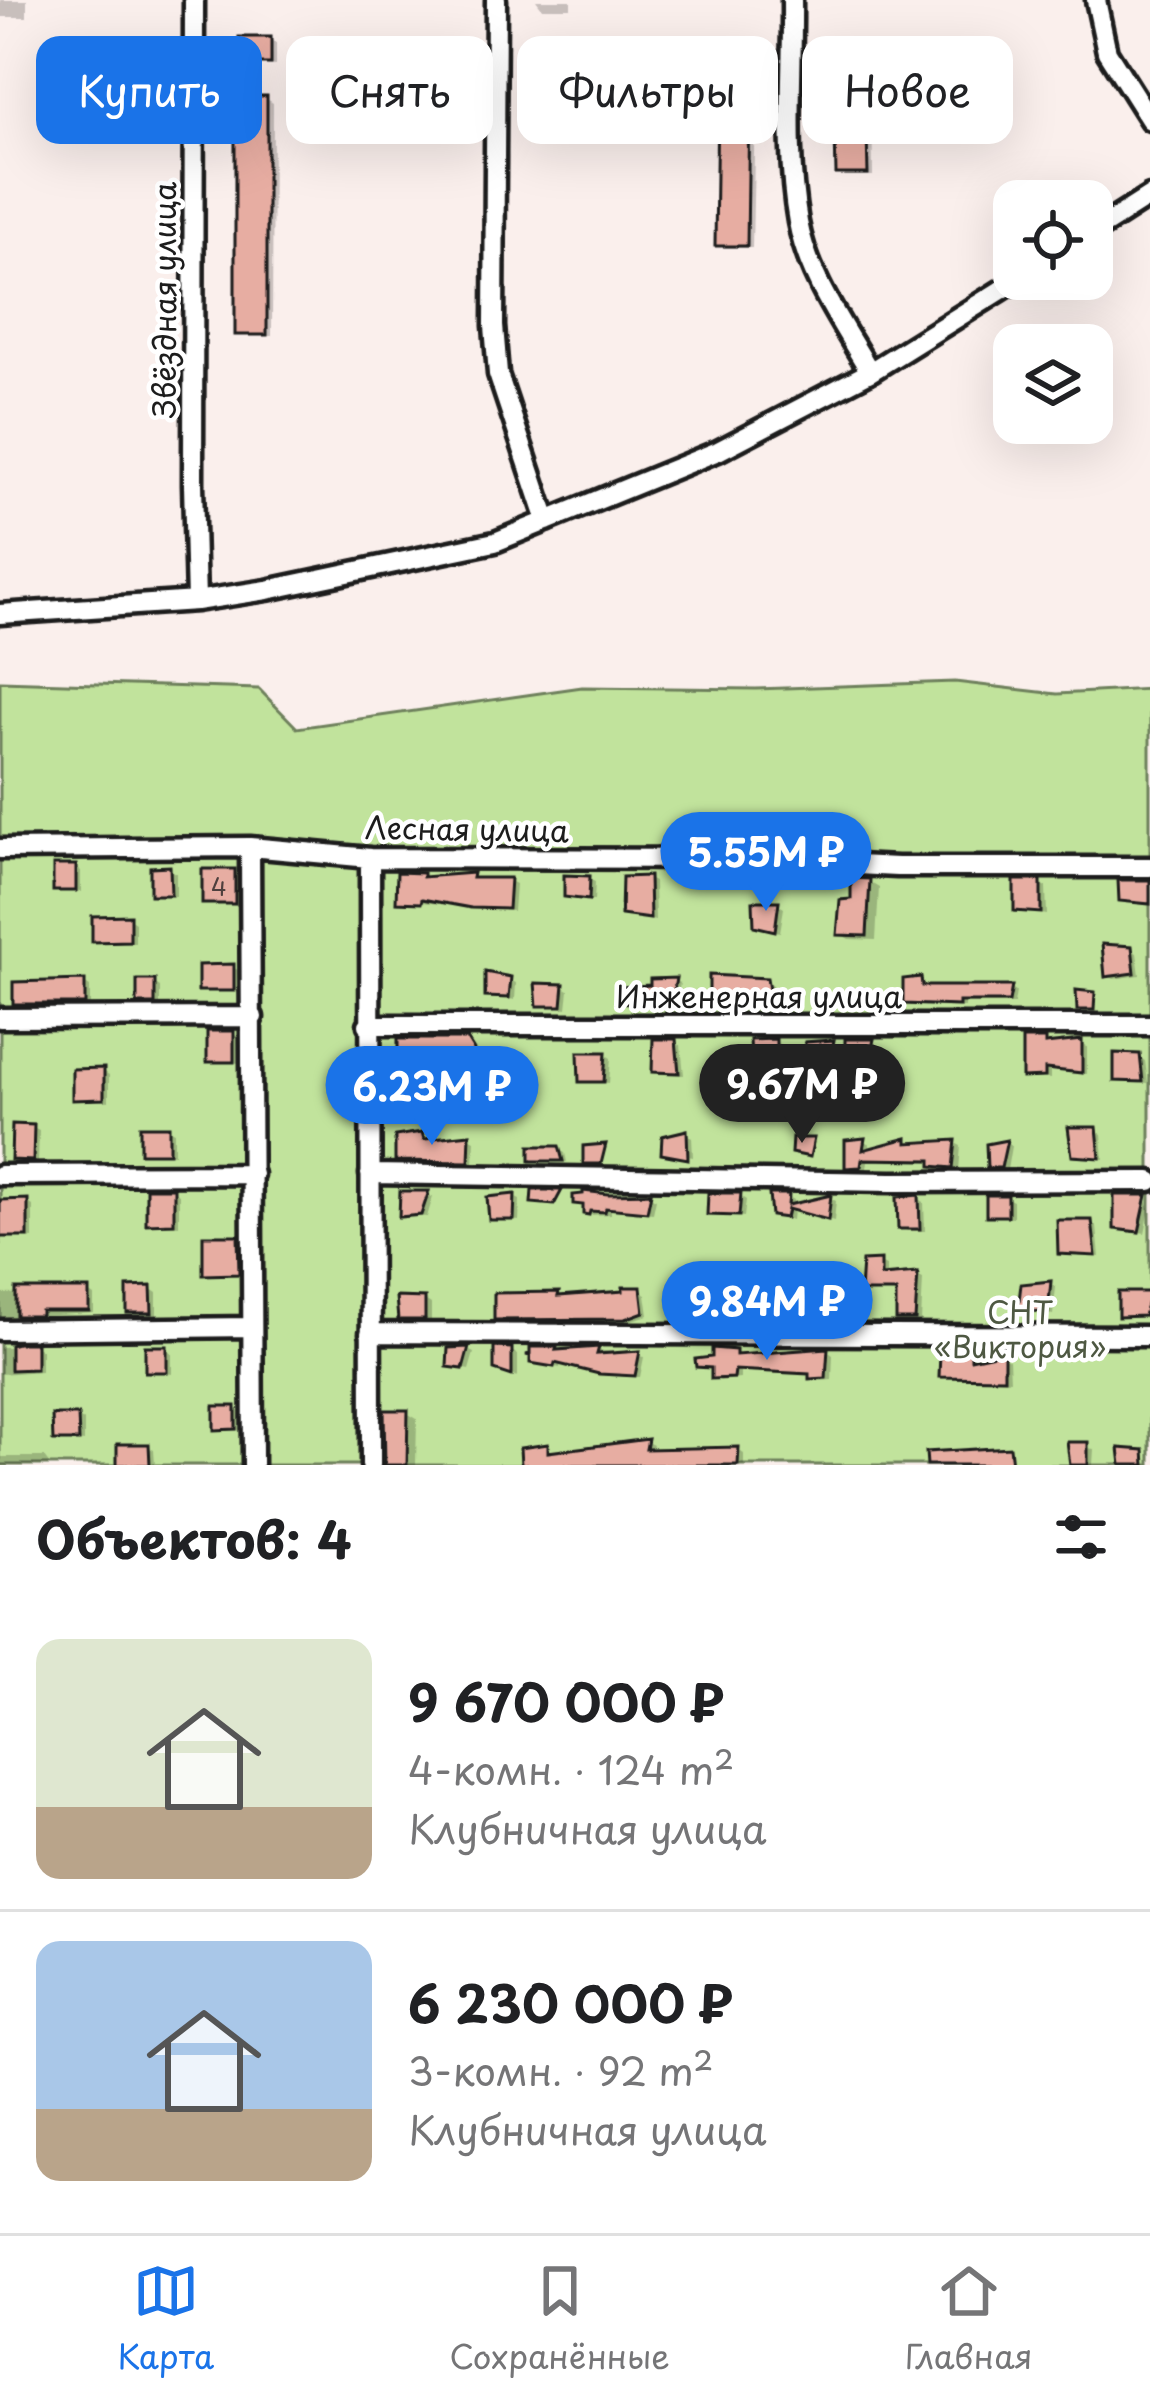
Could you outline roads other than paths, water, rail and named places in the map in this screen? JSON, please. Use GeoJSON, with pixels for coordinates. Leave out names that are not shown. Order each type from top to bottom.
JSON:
{"type":"FeatureCollection","features":[{"type":"Feature","properties":{"kind":"street","name":"Звёздная улица"},"geometry":{"type":"LineString","coordinates":[[194,0],[196,601]]}},
{"type":"Feature","properties":{"kind":"street"},"geometry":{"type":"LineString","coordinates":[[496,0],[494,326],[499,374],[547,521]]}},
{"type":"Feature","properties":{"kind":"street"},"geometry":{"type":"LineString","coordinates":[[792,0],[790,136],[799,225],[819,283],[870,372]]}},
{"type":"Feature","properties":{"kind":"street"},"geometry":{"type":"LineString","coordinates":[[1096,0],[1107,52],[1150,121]]}},
{"type":"Feature","properties":{"kind":"street"},"geometry":{"type":"LineString","coordinates":[[1113,220],[1150,196]]}},
{"type":"Feature","properties":{"kind":"street"},"geometry":{"type":"LineString","coordinates":[[0,614],[196,601],[495,542],[718,451],[870,372],[993,295]]}},
{"type":"Feature","properties":{"kind":"street"},"geometry":{"type":"LineString","coordinates":[[250,847],[253,1465]]}},
{"type":"Feature","properties":{"kind":"street","name":"Лесная улица"},"geometry":{"type":"LineString","coordinates":[[0,849],[250,847],[370,858],[1150,867]]}},
{"type":"Feature","properties":{"kind":"street"},"geometry":{"type":"LineString","coordinates":[[370,858],[371,1465]]}},
{"type":"Feature","properties":{"kind":"street"},"geometry":{"type":"LineString","coordinates":[[0,1018],[253,1017]]}},
{"type":"Feature","properties":{"kind":"street","name":"Инженерная улица"},"geometry":{"type":"LineString","coordinates":[[368,1025],[1150,1024]]}},
{"type":"Feature","properties":{"kind":"street"},"geometry":{"type":"LineString","coordinates":[[0,1175],[253,1174]]}},
{"type":"Feature","properties":{"kind":"street"},"geometry":{"type":"LineString","coordinates":[[370,1174],[892,1182],[1150,1180]]}},
{"type":"Feature","properties":{"kind":"street"},"geometry":{"type":"LineString","coordinates":[[0,1330],[252,1327]]}},
{"type":"Feature","properties":{"kind":"street"},"geometry":{"type":"LineString","coordinates":[[370,1333],[1150,1336]]}},
{"type":"Feature","properties":{"kind":"park label","name":"СНТ «Виктория»"},"geometry":{"type":"Point","coordinates":[1020,1328]}}]}
